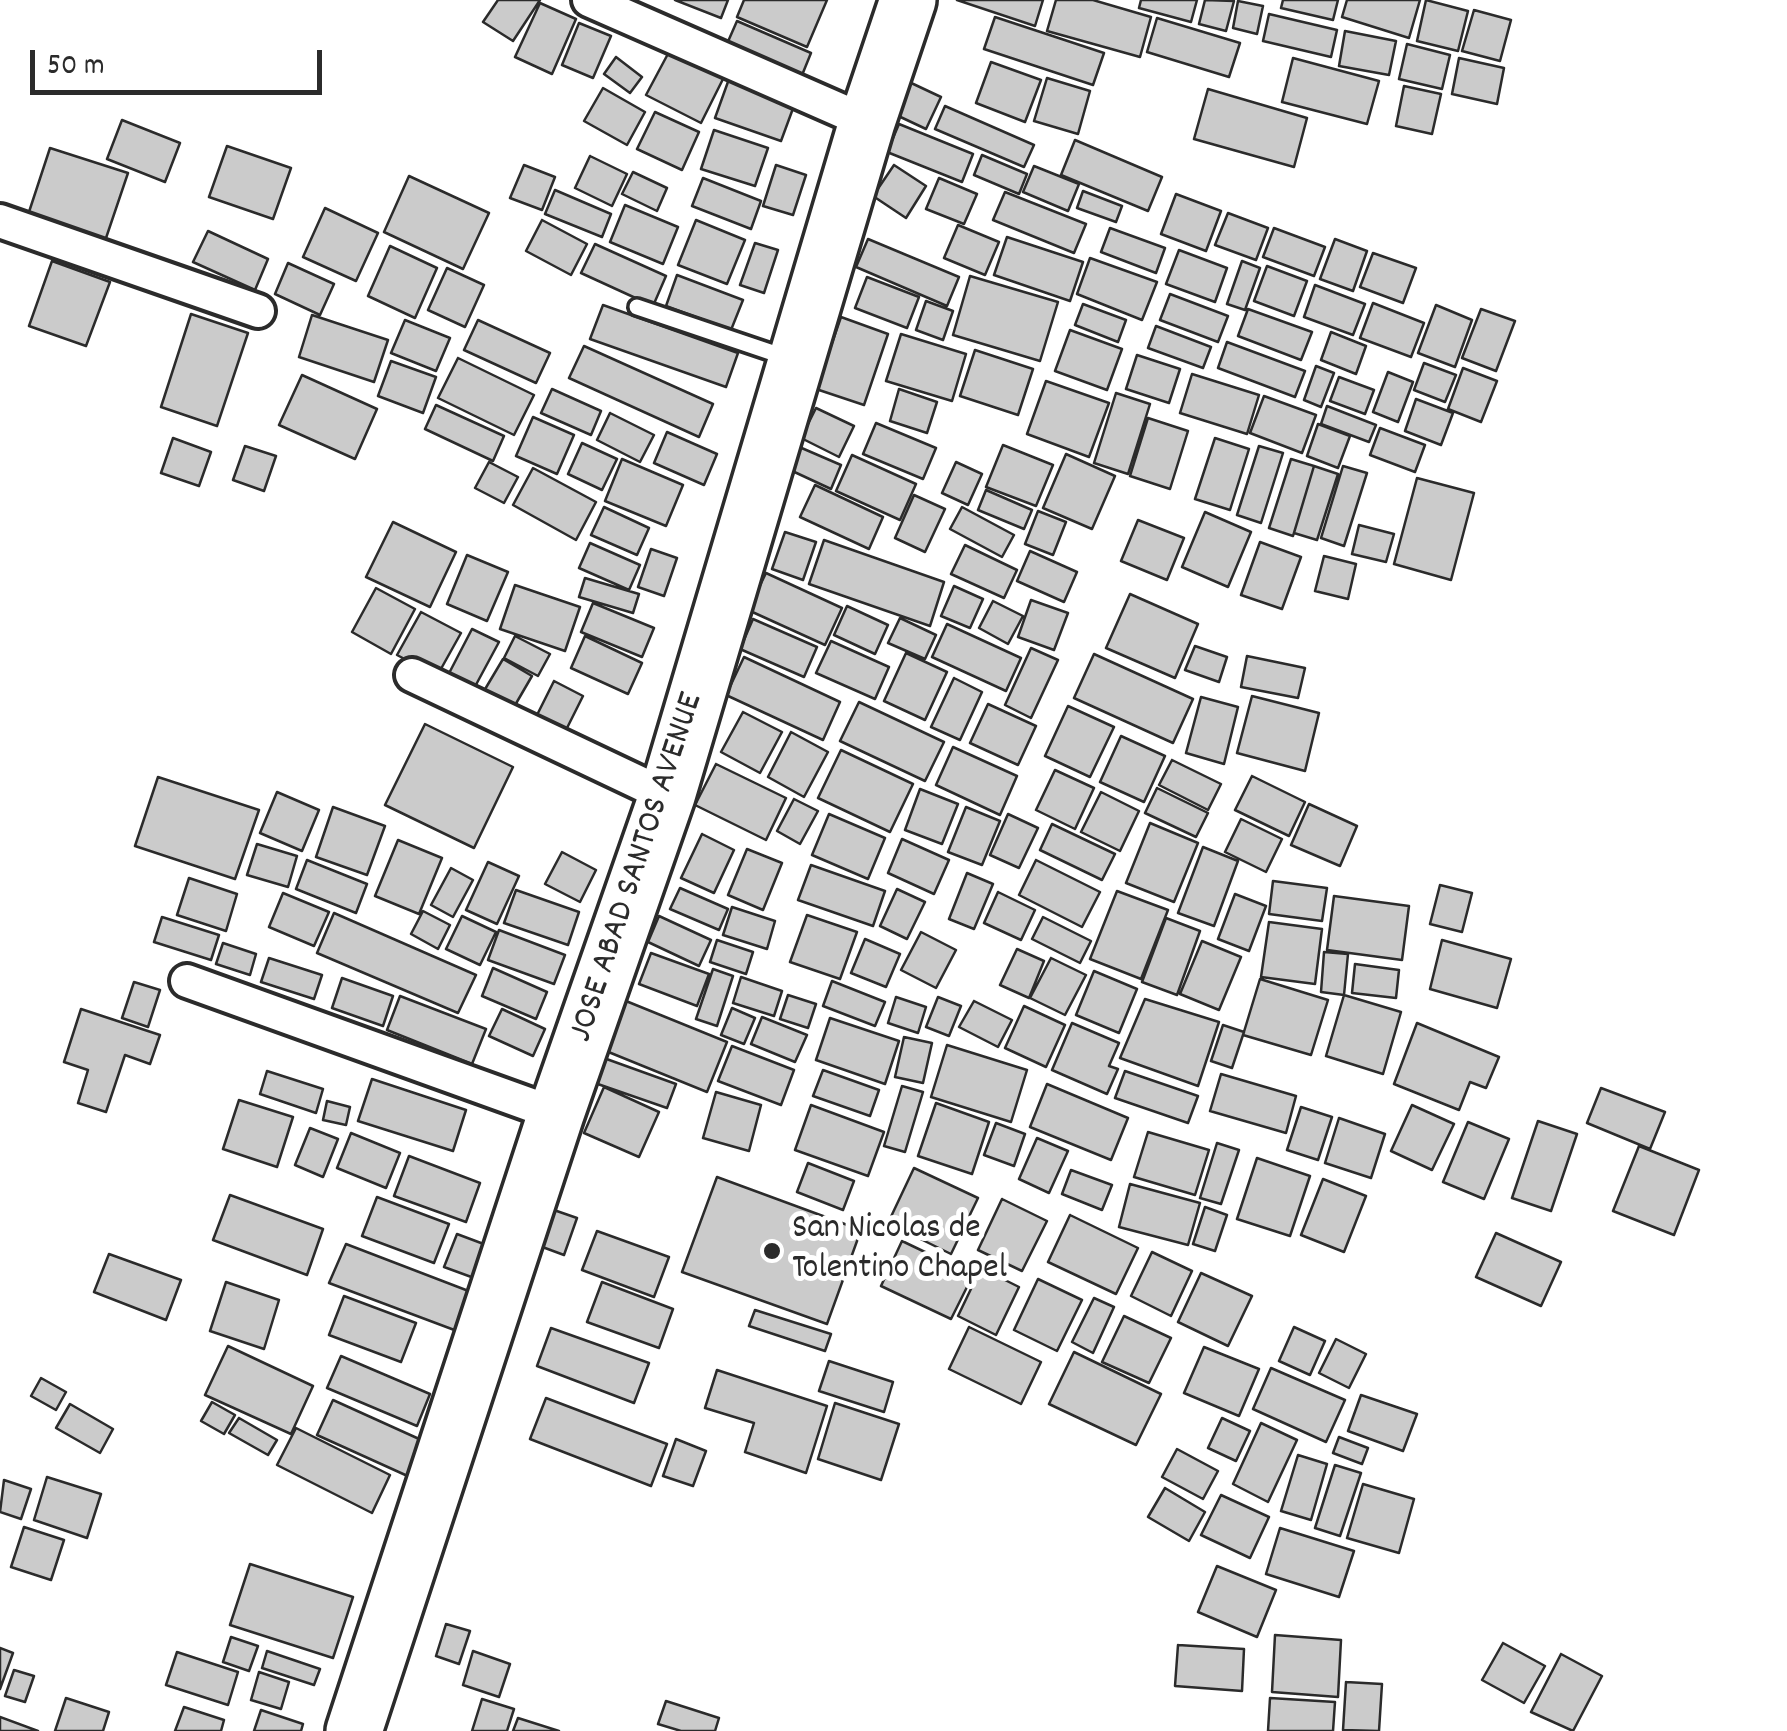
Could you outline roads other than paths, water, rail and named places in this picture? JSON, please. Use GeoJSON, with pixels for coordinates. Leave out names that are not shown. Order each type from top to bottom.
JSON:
{"type":"FeatureCollection","features":[{"type":"Feature","properties":{"kind":"highway","name":"JOSE ABAD SANTOS AVENUE"},"geometry":{"type":"LineString","coordinates":[[354,1731],[556,1114],[667,796],[867,122],[908,0]]}},
{"type":"Feature","properties":{"kind":"street"},"geometry":{"type":"LineString","coordinates":[[588,0],[867,122]]}},
{"type":"Feature","properties":{"kind":"street"},"geometry":{"type":"LineString","coordinates":[[0,221],[258,311]]}},
{"type":"Feature","properties":{"kind":"street"},"geometry":{"type":"LineString","coordinates":[[412,675],[667,796]]}},
{"type":"Feature","properties":{"kind":"street"},"geometry":{"type":"LineString","coordinates":[[187,982],[556,1114]]}},
{"type":"Feature","properties":{"kind":"lane"},"geometry":{"type":"LineString","coordinates":[[638,307],[798,362]]}},
{"type":"Feature","properties":{"kind":"place","name":"San Nicolas de Tolentino Chapel"},"geometry":{"type":"Point","coordinates":[772,1251]}}]}
